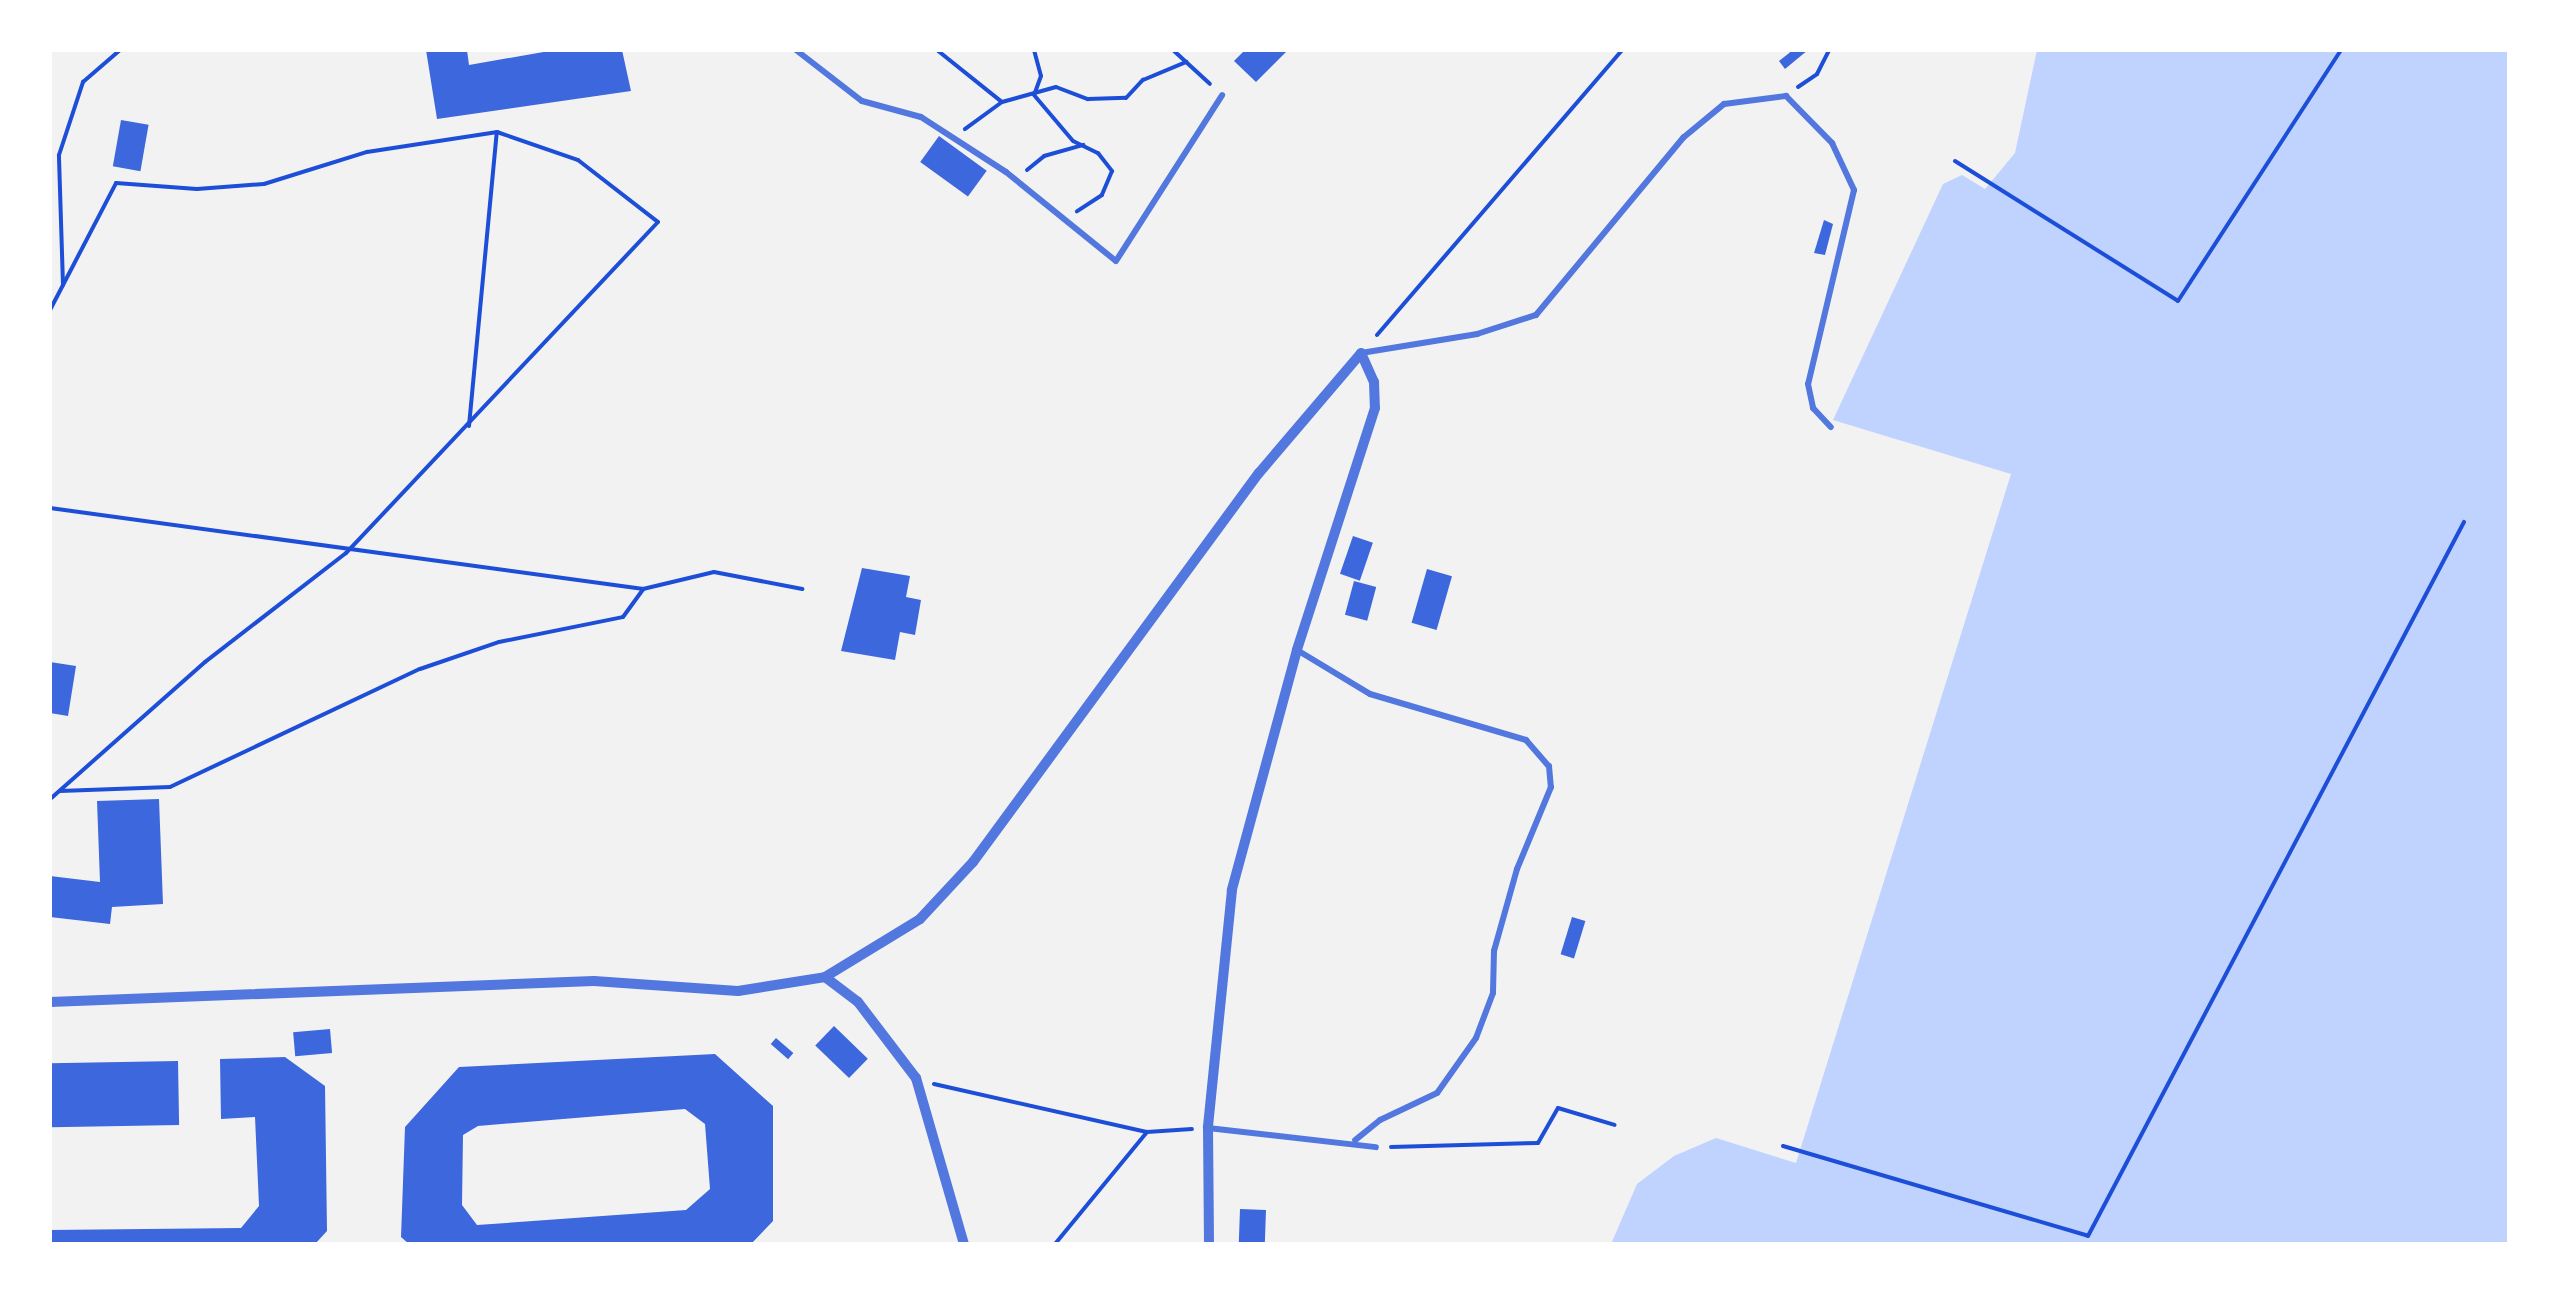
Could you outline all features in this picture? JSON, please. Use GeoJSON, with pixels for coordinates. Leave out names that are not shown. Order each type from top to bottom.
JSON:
{"type":"FeatureCollection","features":[{"type":"Feature","properties":{"kind":"street"},"geometry":{"type":"LineString","coordinates":[[50,1002],[594,982],[738,991],[825,977],[920,919],[973,862],[1259,473],[1361,353],[1374,382],[1375,408],[1297,650],[1232,890],[1208,1128],[1209,1244]]}},
{"type":"Feature","properties":{"kind":"street"},"geometry":{"type":"LineString","coordinates":[[825,977],[858,1002],[916,1078],[964,1244]]}},
{"type":"Feature","properties":{"kind":"lane"},"geometry":{"type":"LineString","coordinates":[[796,50],[862,100],[921,118],[954,138],[1016,180],[1116,261],[1222,96]]}},
{"type":"Feature","properties":{"kind":"lane"},"geometry":{"type":"LineString","coordinates":[[1361,353],[1478,334],[1536,314],[1684,137],[1724,104],[1786,96],[1832,143],[1854,190],[1808,384],[1813,408],[1831,427]]}},
{"type":"Feature","properties":{"kind":"lane"},"geometry":{"type":"LineString","coordinates":[[1297,650],[1370,694],[1526,740],[1549,766],[1551,787],[1517,870],[1494,951],[1493,992],[1476,1038],[1438,1094],[1380,1120],[1355,1140]]}},
{"type":"Feature","properties":{"kind":"lane"},"geometry":{"type":"LineString","coordinates":[[1208,1128],[1355,1140],[1376,1147]]}},
{"type":"Feature","properties":{"kind":"path"},"geometry":{"type":"LineString","coordinates":[[63,285],[59,154],[82,82],[120,50]]}},
{"type":"Feature","properties":{"kind":"path"},"geometry":{"type":"LineString","coordinates":[[936,50],[1002,102]]}},
{"type":"Feature","properties":{"kind":"path"},"geometry":{"type":"LineString","coordinates":[[1034,50],[1040,76],[1034,94]]}},
{"type":"Feature","properties":{"kind":"path"},"geometry":{"type":"LineString","coordinates":[[1173,50],[1222,96]]}},
{"type":"Feature","properties":{"kind":"path"},"geometry":{"type":"LineString","coordinates":[[1361,353],[1622,50]]}},
{"type":"Feature","properties":{"kind":"path"},"geometry":{"type":"LineString","coordinates":[[1786,96],[1817,74],[1829,50]]}},
{"type":"Feature","properties":{"kind":"path"},"geometry":{"type":"LineString","coordinates":[[1955,161],[2178,301],[2341,50]]}},
{"type":"Feature","properties":{"kind":"path"},"geometry":{"type":"LineString","coordinates":[[954,138],[1002,102],[1056,87],[1088,99],[1126,98],[1143,80],[1186,62]]}},
{"type":"Feature","properties":{"kind":"path"},"geometry":{"type":"LineString","coordinates":[[1034,94],[1083,146],[1106,162],[1112,178],[1083,211],[1058,214]]}},
{"type":"Feature","properties":{"kind":"path"},"geometry":{"type":"LineString","coordinates":[[469,427],[497,132]]}},
{"type":"Feature","properties":{"kind":"path"},"geometry":{"type":"LineString","coordinates":[[50,310],[116,183],[198,190],[264,184],[367,152],[497,132],[578,160],[658,222],[469,427],[346,553],[205,662],[50,799]]}},
{"type":"Feature","properties":{"kind":"path"},"geometry":{"type":"LineString","coordinates":[[1016,180],[1044,156],[1083,146]]}},
{"type":"Feature","properties":{"kind":"path"},"geometry":{"type":"LineString","coordinates":[[50,508],[346,553],[643,589],[714,572],[802,589]]}},
{"type":"Feature","properties":{"kind":"path"},"geometry":{"type":"LineString","coordinates":[[1784,1146],[2088,1236],[2464,522]]}},
{"type":"Feature","properties":{"kind":"path"},"geometry":{"type":"LineString","coordinates":[[60,791],[170,787],[420,669],[499,642],[623,617],[643,589]]}},
{"type":"Feature","properties":{"kind":"path"},"geometry":{"type":"LineString","coordinates":[[916,1078],[1147,1132],[1208,1128]]}},
{"type":"Feature","properties":{"kind":"path"},"geometry":{"type":"LineString","coordinates":[[1376,1147],[1538,1143],[1558,1108],[1615,1125]]}},
{"type":"Feature","properties":{"kind":"path"},"geometry":{"type":"LineString","coordinates":[[1055,1244],[1147,1132]]}},
{"type":"Feature","properties":{"kind":"water"},"geometry":{"type":"Polygon","coordinates":[[[2037,50],[2509,50],[2509,1244],[1611,1244],[1637,1184],[1674,1156],[1716,1138],[1796,1163],[2011,474],[1833,420],[1943,184],[1962,175],[1985,189],[2015,153],[2037,50]]]}},
{"type":"Feature","properties":{"kind":"building"},"geometry":{"type":"Polygon","coordinates":[[[426,50],[467,50],[469,65],[555,50],[622,50],[631,91],[437,119],[426,50]]]}},
{"type":"Feature","properties":{"kind":"building"},"geometry":{"type":"Polygon","coordinates":[[[1245,50],[1288,50],[1256,82],[1234,61],[1245,50]]]}},
{"type":"Feature","properties":{"kind":"building"},"geometry":{"type":"Polygon","coordinates":[[[1793,50],[1808,50],[1785,69],[1779,61],[1793,50]]]}},
{"type":"Feature","properties":{"kind":"building"},"geometry":{"type":"Polygon","coordinates":[[[121,120],[149,125],[140,171],[113,166],[121,120]]]}},
{"type":"Feature","properties":{"kind":"building"},"geometry":{"type":"Polygon","coordinates":[[[939,136],[987,171],[968,197],[920,162],[939,136]]]}},
{"type":"Feature","properties":{"kind":"building"},"geometry":{"type":"Polygon","coordinates":[[[1824,220],[1833,224],[1825,255],[1814,253],[1824,220]]]}},
{"type":"Feature","properties":{"kind":"building"},"geometry":{"type":"Polygon","coordinates":[[[1353,536],[1373,543],[1360,581],[1340,574],[1353,536]]]}},
{"type":"Feature","properties":{"kind":"building"},"geometry":{"type":"Polygon","coordinates":[[[862,568],[910,576],[906,597],[921,600],[915,635],[900,632],[895,660],[841,651],[862,568]]]}},
{"type":"Feature","properties":{"kind":"building"},"geometry":{"type":"Polygon","coordinates":[[[1427,569],[1452,576],[1437,630],[1412,623],[1427,569]]]}},
{"type":"Feature","properties":{"kind":"building"},"geometry":{"type":"Polygon","coordinates":[[[1354,581],[1376,587],[1367,621],[1345,615],[1354,581]]]}},
{"type":"Feature","properties":{"kind":"building"},"geometry":{"type":"Polygon","coordinates":[[[50,662],[76,666],[68,716],[50,713],[50,662]]]}},
{"type":"Feature","properties":{"kind":"building"},"geometry":{"type":"Polygon","coordinates":[[[159,799],[163,904],[112,907],[110,924],[50,917],[50,876],[100,882],[97,801],[159,799]]]}},
{"type":"Feature","properties":{"kind":"building"},"geometry":{"type":"Polygon","coordinates":[[[1572,917],[1585,921],[1574,958],[1561,954],[1572,917]]]}},
{"type":"Feature","properties":{"kind":"building"},"geometry":{"type":"Polygon","coordinates":[[[834,1026],[868,1059],[849,1078],[815,1045],[834,1026]]]}},
{"type":"Feature","properties":{"kind":"building"},"geometry":{"type":"Polygon","coordinates":[[[330,1029],[332,1053],[295,1056],[293,1032],[330,1029]]]}},
{"type":"Feature","properties":{"kind":"building"},"geometry":{"type":"Polygon","coordinates":[[[776,1038],[793,1053],[788,1059],[771,1044],[776,1038]]]}},
{"type":"Feature","properties":{"kind":"building"},"geometry":{"type":"Polygon","coordinates":[[[715,1054],[773,1106],[773,1221],[751,1244],[409,1244],[401,1237],[405,1127],[459,1067],[715,1054]],[[685,1109],[478,1126],[463,1135],[462,1205],[477,1225],[686,1210],[710,1189],[705,1124],[685,1109]]]}},
{"type":"Feature","properties":{"kind":"building"},"geometry":{"type":"Polygon","coordinates":[[[285,1057],[325,1086],[327,1231],[315,1244],[50,1244],[50,1230],[241,1228],[259,1206],[255,1117],[221,1119],[220,1059],[285,1057]]]}},
{"type":"Feature","properties":{"kind":"building"},"geometry":{"type":"Polygon","coordinates":[[[178,1061],[179,1125],[51,1127],[50,1063],[178,1061]]]}},
{"type":"Feature","properties":{"kind":"building"},"geometry":{"type":"Polygon","coordinates":[[[1240,1209],[1266,1210],[1265,1244],[1239,1244],[1240,1209]]]}}]}
